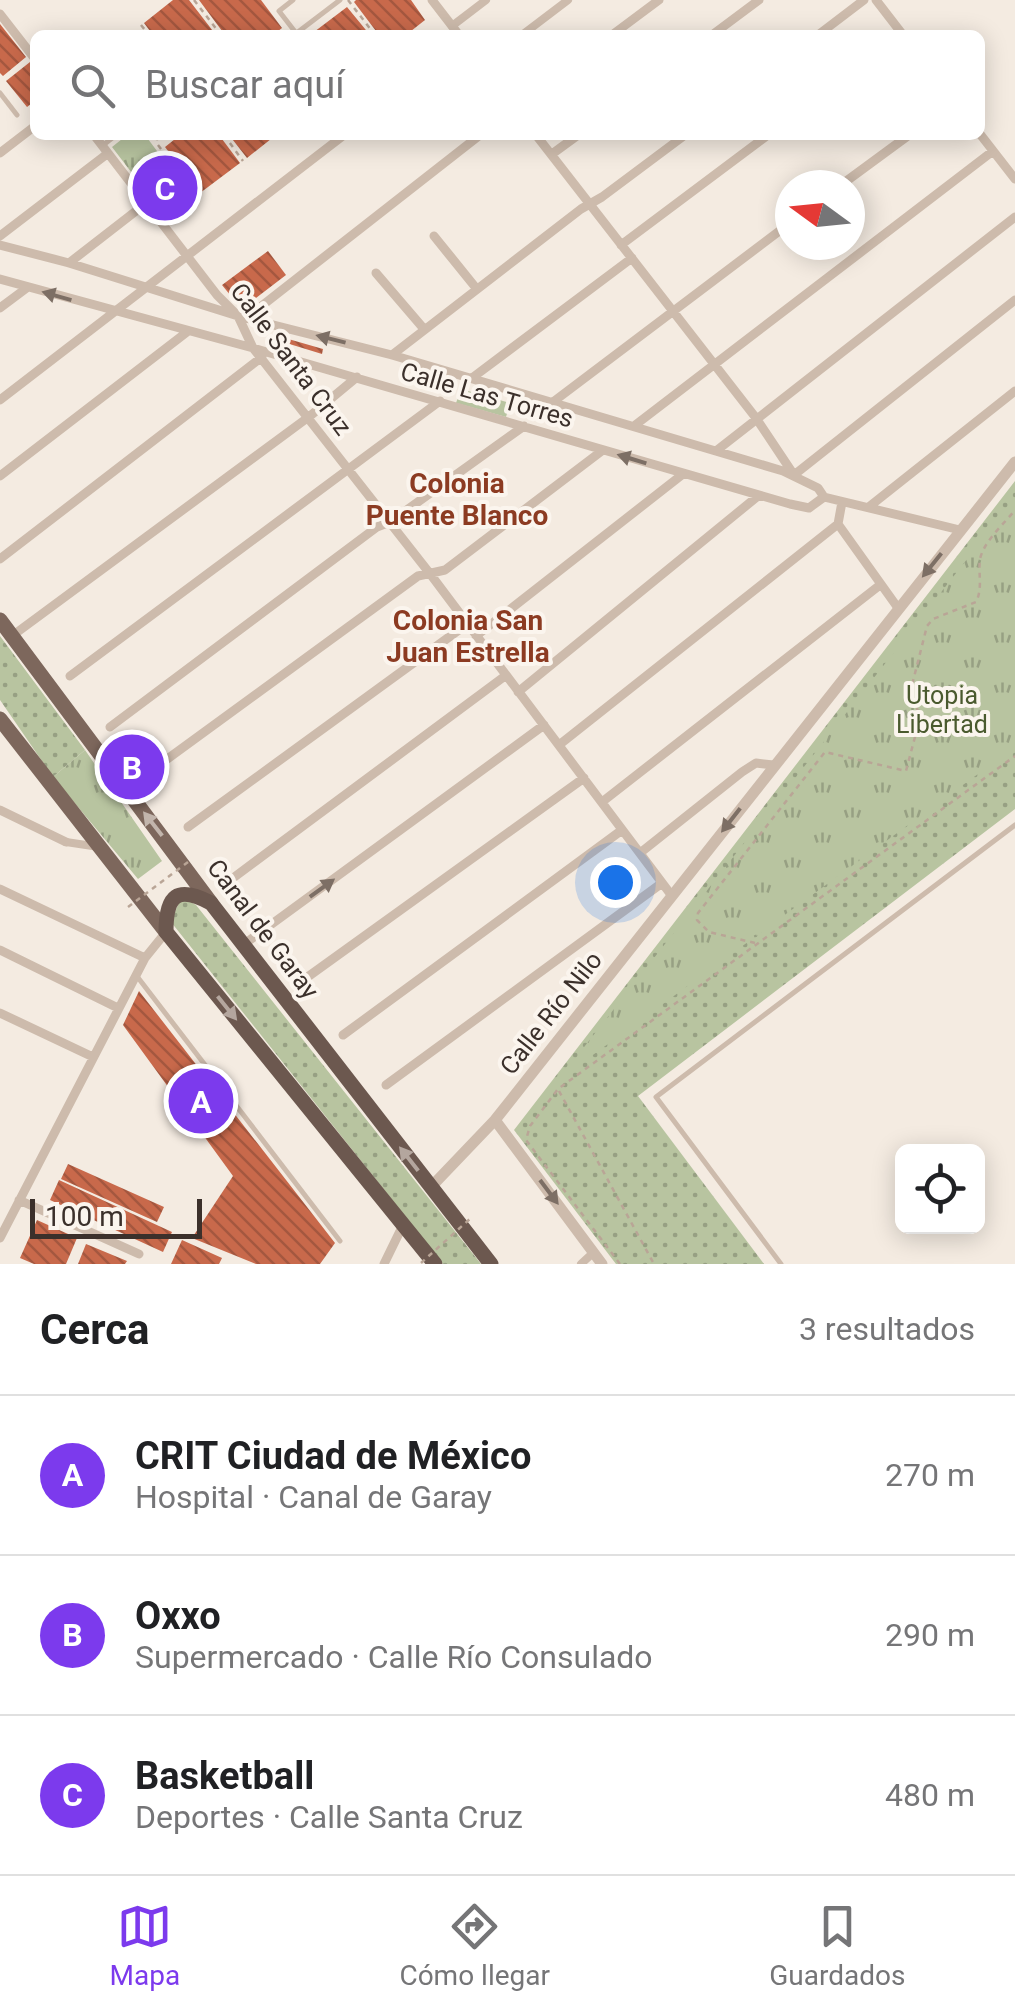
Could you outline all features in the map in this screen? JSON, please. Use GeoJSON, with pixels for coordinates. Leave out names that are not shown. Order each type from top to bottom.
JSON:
{"type":"FeatureCollection","features":[{"type":"Feature","properties":{"kind":"highway"},"geometry":{"type":"LineString","coordinates":[[211,903],[186,892],[175,896],[168,904],[166,932],[435,1264]]}},
{"type":"Feature","properties":{"kind":"highway","name":"Canal de Garay"},"geometry":{"type":"LineString","coordinates":[[211,903],[491,1264]]}},
{"type":"Feature","properties":{"kind":"main road","name":"Canal de Garay"},"geometry":{"type":"LineString","coordinates":[[0,620],[211,903]]}},
{"type":"Feature","properties":{"kind":"main road"},"geometry":{"type":"LineString","coordinates":[[0,718],[166,932]]}},
{"type":"Feature","properties":{"kind":"street"},"geometry":{"type":"LineString","coordinates":[[432,0],[455,30]]}},
{"type":"Feature","properties":{"kind":"street"},"geometry":{"type":"LineString","coordinates":[[452,26],[486,0]]}},
{"type":"Feature","properties":{"kind":"street"},"geometry":{"type":"LineString","coordinates":[[529,30],[568,0]]}},
{"type":"Feature","properties":{"kind":"street"},"geometry":{"type":"LineString","coordinates":[[619,30],[659,0]]}},
{"type":"Feature","properties":{"kind":"street"},"geometry":{"type":"LineString","coordinates":[[719,30],[759,0]]}},
{"type":"Feature","properties":{"kind":"street"},"geometry":{"type":"LineString","coordinates":[[825,30],[864,0]]}},
{"type":"Feature","properties":{"kind":"street"},"geometry":{"type":"LineString","coordinates":[[876,0],[898,30]]}},
{"type":"Feature","properties":{"kind":"street"},"geometry":{"type":"LineString","coordinates":[[0,14],[30,53]]}},
{"type":"Feature","properties":{"kind":"street"},"geometry":{"type":"LineString","coordinates":[[0,152],[30,130]]}},
{"type":"Feature","properties":{"kind":"street","name":"Calle Santa Cruz"},"geometry":{"type":"LineString","coordinates":[[97,140],[238,316],[253,348],[431,574],[672,896]]}},
{"type":"Feature","properties":{"kind":"street"},"geometry":{"type":"LineString","coordinates":[[0,400],[338,140]]}},
{"type":"Feature","properties":{"kind":"street"},"geometry":{"type":"LineString","coordinates":[[238,316],[259,308],[474,140]]}},
{"type":"Feature","properties":{"kind":"street"},"geometry":{"type":"LineString","coordinates":[[540,140],[756,418],[794,475],[818,488],[824,497]]}},
{"type":"Feature","properties":{"kind":"street"},"geometry":{"type":"LineString","coordinates":[[552,154],[571,140]]}},
{"type":"Feature","properties":{"kind":"street"},"geometry":{"type":"LineString","coordinates":[[392,354],[678,140]]}},
{"type":"Feature","properties":{"kind":"street"},"geometry":{"type":"LineString","coordinates":[[621,245],[761,140]]}},
{"type":"Feature","properties":{"kind":"street"},"geometry":{"type":"LineString","coordinates":[[862,170],[901,140]]}},
{"type":"Feature","properties":{"kind":"street"},"geometry":{"type":"LineString","coordinates":[[985,140],[1011,166],[1015,179]]}},
{"type":"Feature","properties":{"kind":"street"},"geometry":{"type":"LineString","coordinates":[[0,236],[104,150]]}},
{"type":"Feature","properties":{"kind":"street"},"geometry":{"type":"LineString","coordinates":[[634,426],[994,151]]}},
{"type":"Feature","properties":{"kind":"street"},"geometry":{"type":"LineString","coordinates":[[69,263],[146,204]]}},
{"type":"Feature","properties":{"kind":"street"},"geometry":{"type":"LineString","coordinates":[[716,450],[1015,217]]}},
{"type":"Feature","properties":{"kind":"street"},"geometry":{"type":"LineString","coordinates":[[552,402],[775,234]]}},
{"type":"Feature","properties":{"kind":"street"},"geometry":{"type":"LineString","coordinates":[[434,236],[476,288]]}},
{"type":"Feature","properties":{"kind":"street","name":"Calle Las Torres"},"geometry":{"type":"LineString","coordinates":[[0,245],[238,316],[392,354],[794,475]]}},
{"type":"Feature","properties":{"kind":"street"},"geometry":{"type":"LineString","coordinates":[[472,378],[632,258]]}},
{"type":"Feature","properties":{"kind":"street"},"geometry":{"type":"LineString","coordinates":[[376,272],[424,329]]}},
{"type":"Feature","properties":{"kind":"street","name":"Calle Las Torres"},"geometry":{"type":"LineString","coordinates":[[0,279],[440,401],[758,496],[809,508],[824,497],[960,530]]}},
{"type":"Feature","properties":{"kind":"street"},"geometry":{"type":"LineString","coordinates":[[0,308],[28,287]]}},
{"type":"Feature","properties":{"kind":"street"},"geometry":{"type":"LineString","coordinates":[[794,475],[1015,300]]}},
{"type":"Feature","properties":{"kind":"street"},"geometry":{"type":"LineString","coordinates":[[0,476],[188,332]]}},
{"type":"Feature","properties":{"kind":"street"},"geometry":{"type":"LineString","coordinates":[[0,559],[262,357]]}},
{"type":"Feature","properties":{"kind":"street"},"geometry":{"type":"LineString","coordinates":[[12,636],[310,416],[356,377]]}},
{"type":"Feature","properties":{"kind":"street"},"geometry":{"type":"LineString","coordinates":[[870,506],[1015,391]]}},
{"type":"Feature","properties":{"kind":"street"},"geometry":{"type":"LineString","coordinates":[[70,676],[440,401]]}},
{"type":"Feature","properties":{"kind":"street"},"geometry":{"type":"LineString","coordinates":[[110,727],[377,527],[390,522],[524,426]]}},
{"type":"Feature","properties":{"kind":"street"},"geometry":{"type":"LineString","coordinates":[[144,776],[418,576],[445,570],[603,450]]}},
{"type":"Feature","properties":{"kind":"street","name":"Calle Río Nilo"},"geometry":{"type":"LineString","coordinates":[[431,1187],[495,1120],[1015,462]]}},
{"type":"Feature","properties":{"kind":"street"},"geometry":{"type":"LineString","coordinates":[[476,636],[683,474]]}},
{"type":"Feature","properties":{"kind":"street"},"geometry":{"type":"LineString","coordinates":[[518,692],[758,496]]}},
{"type":"Feature","properties":{"kind":"street"},"geometry":{"type":"LineString","coordinates":[[559,746],[838,524],[842,502]]}},
{"type":"Feature","properties":{"kind":"street"},"geometry":{"type":"LineString","coordinates":[[838,524],[898,608]]}},
{"type":"Feature","properties":{"kind":"street"},"geometry":{"type":"LineString","coordinates":[[602,802],[880,585]]}},
{"type":"Feature","properties":{"kind":"street"},"geometry":{"type":"LineString","coordinates":[[188,827],[467,624]]}},
{"type":"Feature","properties":{"kind":"street"},"geometry":{"type":"LineString","coordinates":[[225,884],[505,676]]}},
{"type":"Feature","properties":{"kind":"street"},"geometry":{"type":"LineString","coordinates":[[243,945],[544,725]]}},
{"type":"Feature","properties":{"kind":"street"},"geometry":{"type":"LineString","coordinates":[[640,853],[742,772],[756,764],[773,766]]}},
{"type":"Feature","properties":{"kind":"street"},"geometry":{"type":"LineString","coordinates":[[302,981],[584,778]]}},
{"type":"Feature","properties":{"kind":"street"},"geometry":{"type":"LineString","coordinates":[[0,810],[66,842],[103,848]]}},
{"type":"Feature","properties":{"kind":"street"},"geometry":{"type":"LineString","coordinates":[[343,1035],[622,830]]}},
{"type":"Feature","properties":{"kind":"street"},"geometry":{"type":"LineString","coordinates":[[386,1084],[662,883]]}},
{"type":"Feature","properties":{"kind":"street"},"geometry":{"type":"LineString","coordinates":[[0,889],[145,958]]}},
{"type":"Feature","properties":{"kind":"street"},"geometry":{"type":"LineString","coordinates":[[0,1238],[145,958],[166,932]]}},
{"type":"Feature","properties":{"kind":"street"},"geometry":{"type":"LineString","coordinates":[[0,950],[118,1008]]}},
{"type":"Feature","properties":{"kind":"street"},"geometry":{"type":"LineString","coordinates":[[0,1013],[93,1057]]}},
{"type":"Feature","properties":{"kind":"street"},"geometry":{"type":"LineString","coordinates":[[495,1120],[602,1264]]}},
{"type":"Feature","properties":{"kind":"street"},"geometry":{"type":"LineString","coordinates":[[19,1200],[140,1254]]}},
{"type":"Feature","properties":{"kind":"street"},"geometry":{"type":"LineString","coordinates":[[384,1264],[403,1225]]}},
{"type":"Feature","properties":{"kind":"street"},"geometry":{"type":"LineString","coordinates":[[581,1264],[594,1252]]}},
{"type":"Feature","properties":{"kind":"lane"},"geometry":{"type":"LineString","coordinates":[[293,0],[279,11],[293,30]]}},
{"type":"Feature","properties":{"kind":"lane"},"geometry":{"type":"LineString","coordinates":[[301,30],[340,0]]}},
{"type":"Feature","properties":{"kind":"lane"},"geometry":{"type":"LineString","coordinates":[[0,92],[17,115]]}},
{"type":"Feature","properties":{"kind":"lane"},"geometry":{"type":"LineString","coordinates":[[104,150],[112,140]]}},
{"type":"Feature","properties":{"kind":"lane"},"geometry":{"type":"LineString","coordinates":[[781,1264],[656,1097],[1015,825]]}},
{"type":"Feature","properties":{"kind":"lane"},"geometry":{"type":"LineString","coordinates":[[136,975],[340,1242]]}},
{"type":"Feature","properties":{"kind":"path"},"geometry":{"type":"LineString","coordinates":[[194,0],[217,30]]}},
{"type":"Feature","properties":{"kind":"path"},"geometry":{"type":"LineString","coordinates":[[348,0],[370,30]]}},
{"type":"Feature","properties":{"kind":"path"},"geometry":{"type":"LineString","coordinates":[[141,25],[145,30]]}},
{"type":"Feature","properties":{"kind":"path"},"geometry":{"type":"LineString","coordinates":[[158,140],[197,196]]}},
{"type":"Feature","properties":{"kind":"path"},"geometry":{"type":"LineString","coordinates":[[228,140],[243,161]]}},
{"type":"Feature","properties":{"kind":"path"},"geometry":{"type":"LineString","coordinates":[[757,943],[709,932],[697,920],[698,913],[824,752],[906,772],[920,718],[911,689],[928,626],[932,619],[976,602],[984,548],[1015,510]]}},
{"type":"Feature","properties":{"kind":"path"},"geometry":{"type":"LineString","coordinates":[[620,1264],[526,1140],[530,1126],[558,1089],[1015,756]]}},
{"type":"Feature","properties":{"kind":"path"},"geometry":{"type":"LineString","coordinates":[[128,907],[192,860]]}},
{"type":"Feature","properties":{"kind":"path"},"geometry":{"type":"LineString","coordinates":[[558,1089],[654,1264]]}},
{"type":"Feature","properties":{"kind":"path"},"geometry":{"type":"LineString","coordinates":[[421,1263],[472,1217]]}},
{"type":"Feature","properties":{"kind":"green space"},"geometry":{"type":"Polygon","coordinates":[[[121,140],[149,140],[193,199],[167,219],[112,147],[121,140]]]}},
{"type":"Feature","properties":{"kind":"green space"},"geometry":{"type":"Polygon","coordinates":[[[161,165],[186,198],[169,211],[144,179],[161,165]]]}},
{"type":"Feature","properties":{"kind":"green space"},"geometry":{"type":"Polygon","coordinates":[[[461,389],[510,403],[506,417],[456,403],[461,389]]]}},
{"type":"Feature","properties":{"kind":"green space"},"geometry":{"type":"Polygon","coordinates":[[[1015,481],[1015,809],[638,1096],[764,1264],[616,1264],[514,1130],[1015,481]]]}},
{"type":"Feature","properties":{"kind":"green space","name":"Utopia Libertad"},"geometry":{"type":"Polygon","coordinates":[[[1015,498],[1015,747],[586,1060],[581,1051],[1015,498]]]}},
{"type":"Feature","properties":{"kind":"green space"},"geometry":{"type":"Polygon","coordinates":[[[0,636],[85,750],[53,777],[0,700],[0,636]]]}},
{"type":"Feature","properties":{"kind":"green space"},"geometry":{"type":"Polygon","coordinates":[[[85,750],[162,861],[138,879],[53,777],[85,750]]]}},
{"type":"Feature","properties":{"kind":"green space"},"geometry":{"type":"Polygon","coordinates":[[[187,900],[196,905],[481,1264],[443,1264],[171,922],[179,902],[187,900]]]}},
{"type":"Feature","properties":{"kind":"building"},"geometry":{"type":"Polygon","coordinates":[[[173,0],[189,0],[212,30],[149,30],[144,23],[173,0]]]}},
{"type":"Feature","properties":{"kind":"building"},"geometry":{"type":"Polygon","coordinates":[[[199,0],[261,0],[282,28],[279,30],[221,30],[199,0]]]}},
{"type":"Feature","properties":{"kind":"building"},"geometry":{"type":"Polygon","coordinates":[[[411,0],[425,20],[412,30],[375,30],[354,2],[411,0]]]}},
{"type":"Feature","properties":{"kind":"building"},"geometry":{"type":"Polygon","coordinates":[[[347,7],[366,30],[317,30],[347,7]]]}},
{"type":"Feature","properties":{"kind":"building"},"geometry":{"type":"Polygon","coordinates":[[[0,24],[26,57],[3,76],[0,73],[0,24]]]}},
{"type":"Feature","properties":{"kind":"building"},"geometry":{"type":"Polygon","coordinates":[[[30,62],[30,105],[27,107],[6,81],[30,62]]]}},
{"type":"Feature","properties":{"kind":"building"},"geometry":{"type":"Polygon","coordinates":[[[174,140],[223,140],[240,163],[200,193],[165,147],[174,140]]]}},
{"type":"Feature","properties":{"kind":"building"},"geometry":{"type":"Polygon","coordinates":[[[233,140],[270,140],[247,158],[233,140]]]}},
{"type":"Feature","properties":{"kind":"building"},"geometry":{"type":"Polygon","coordinates":[[[268,251],[286,275],[248,304],[235,301],[222,285],[268,251]]]}},
{"type":"Feature","properties":{"kind":"building"},"geometry":{"type":"Polygon","coordinates":[[[271,334],[323,349],[322,354],[270,338],[271,334]]]}},
{"type":"Feature","properties":{"kind":"building"},"geometry":{"type":"Polygon","coordinates":[[[139,991],[335,1243],[320,1264],[256,1264],[192,1238],[233,1176],[123,1025],[139,991]]]}},
{"type":"Feature","properties":{"kind":"building"},"geometry":{"type":"Polygon","coordinates":[[[68,1164],[164,1207],[157,1222],[61,1179],[68,1164]]]}},
{"type":"Feature","properties":{"kind":"building"},"geometry":{"type":"Polygon","coordinates":[[[59,1180],[172,1232],[163,1252],[50,1200],[59,1180]]]}},
{"type":"Feature","properties":{"kind":"building"},"geometry":{"type":"Polygon","coordinates":[[[37,1220],[77,1238],[66,1264],[34,1264],[20,1258],[37,1220]]]}},
{"type":"Feature","properties":{"kind":"building"},"geometry":{"type":"Polygon","coordinates":[[[182,1240],[222,1258],[219,1264],[171,1264],[182,1240]]]}},
{"type":"Feature","properties":{"kind":"building"},"geometry":{"type":"Polygon","coordinates":[[[86,1244],[127,1261],[78,1264],[86,1244]]]}},
{"type":"Feature","properties":{"kind":"place","name":"Basketball"},"geometry":{"type":"Point","coordinates":[165,188]}},
{"type":"Feature","properties":{"kind":"place","name":"Oxxo"},"geometry":{"type":"Point","coordinates":[132,767]}},
{"type":"Feature","properties":{"kind":"place","name":"CRIT Ciudad de México"},"geometry":{"type":"Point","coordinates":[201,1101]}},
{"type":"Feature","properties":{"kind":"district","name":"Colonia Puente Blanco"},"geometry":{"type":"Point","coordinates":[457,499]}},
{"type":"Feature","properties":{"kind":"district","name":"Colonia San Juan Estrella"},"geometry":{"type":"Point","coordinates":[468,636]}}]}
